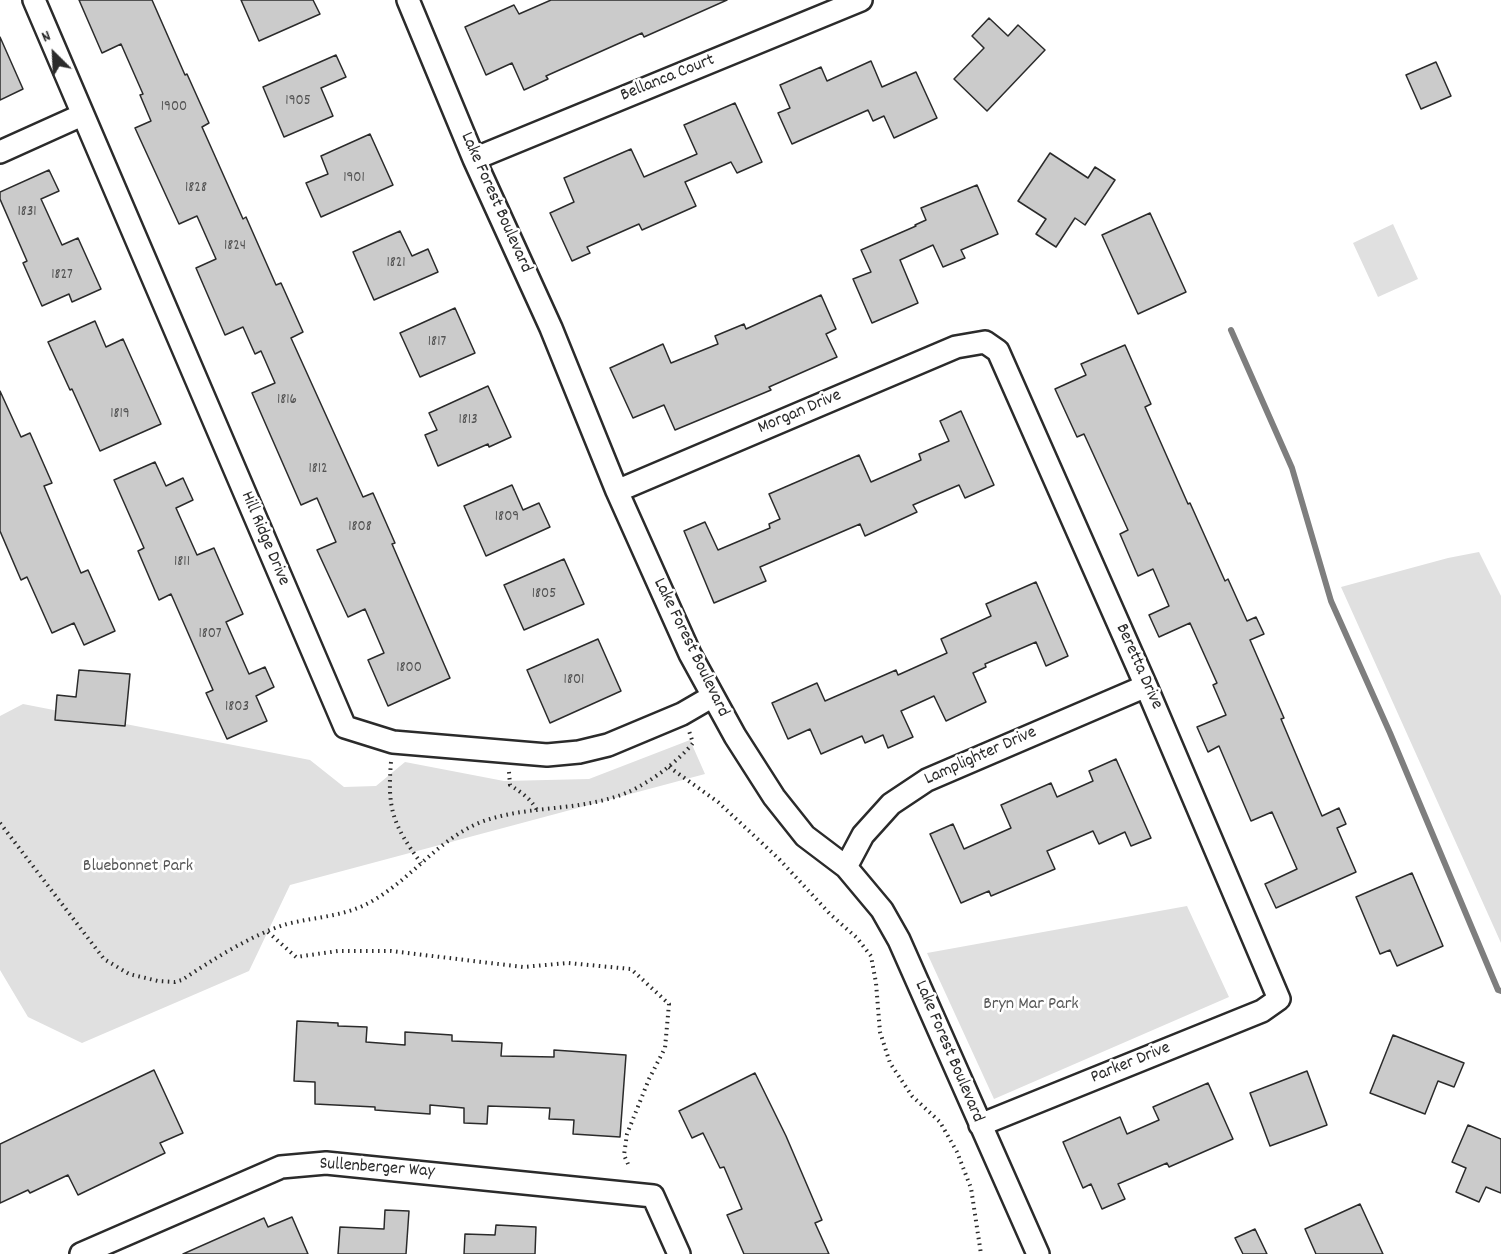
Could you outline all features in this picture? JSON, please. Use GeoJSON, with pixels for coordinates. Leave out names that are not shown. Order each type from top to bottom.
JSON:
{"type":"FeatureCollection","features":[{"type":"Feature","properties":{"kind":"street","name":"Hill Ridge Drive"},"geometry":{"type":"LineString","coordinates":[[34,0],[345,727],[393,742],[547,755],[579,752],[608,745],[682,714],[713,696]]}},
{"type":"Feature","properties":{"kind":"street","name":"Lake Forest Boulevard"},"geometry":{"type":"LineString","coordinates":[[408,0],[474,159],[551,328],[617,491],[690,654],[735,736],[774,797],[806,836],[846,867],[882,910],[900,940],[1038,1254]]}},
{"type":"Feature","properties":{"kind":"street","name":"Bellanca Court"},"geometry":{"type":"LineString","coordinates":[[474,159],[861,0]]}},
{"type":"Feature","properties":{"kind":"street"},"geometry":{"type":"LineString","coordinates":[[0,152],[82,115]]}},
{"type":"Feature","properties":{"kind":"street","name":"Morgan Drive"},"geometry":{"type":"LineString","coordinates":[[617,491],[956,347],[985,342]]}},
{"type":"Feature","properties":{"kind":"street","name":"Beretta Drive"},"geometry":{"type":"LineString","coordinates":[[985,342],[998,351],[1004,362],[1146,686],[1279,999]]}},
{"type":"Feature","properties":{"kind":"street","name":"Lamplighter Drive"},"geometry":{"type":"LineString","coordinates":[[846,867],[863,835],[891,804],[927,780],[1146,686]]}},
{"type":"Feature","properties":{"kind":"street","name":"Parker Drive"},"geometry":{"type":"LineString","coordinates":[[980,1125],[1262,1011],[1279,999]]}},
{"type":"Feature","properties":{"kind":"street","name":"Sullenberger Way"},"geometry":{"type":"LineString","coordinates":[[81,1254],[281,1167],[326,1163],[653,1196],[679,1254]]}},
{"type":"Feature","properties":{"kind":"path"},"geometry":{"type":"LineString","coordinates":[[0,823],[104,959],[129,974],[158,981],[175,982],[233,949],[286,925],[346,914],[360,908],[397,885],[457,833],[481,822],[512,813],[616,797],[669,767],[693,743],[682,714]]}},
{"type":"Feature","properties":{"kind":"path"},"geometry":{"type":"LineString","coordinates":[[393,742],[389,781],[391,808],[401,835],[421,863]]}},
{"type":"Feature","properties":{"kind":"path"},"geometry":{"type":"LineString","coordinates":[[506,751],[510,785],[523,792],[537,810]]}},
{"type":"Feature","properties":{"kind":"path"},"geometry":{"type":"LineString","coordinates":[[669,767],[718,802],[779,859],[830,914],[857,938],[871,956],[880,1032],[890,1063],[912,1096],[940,1122],[957,1152],[971,1188],[981,1254]]}},
{"type":"Feature","properties":{"kind":"path"},"geometry":{"type":"LineString","coordinates":[[268,933],[296,957],[338,951],[391,951],[523,967],[568,963],[632,969],[669,1004],[665,1048],[649,1079],[627,1134],[624,1155],[628,1164]]}},
{"type":"Feature","properties":{"kind":"green space"},"geometry":{"type":"Polygon","coordinates":[[[1393,224],[1418,279],[1378,297],[1353,243],[1393,224]]]}},
{"type":"Feature","properties":{"kind":"green space"},"geometry":{"type":"Polygon","coordinates":[[[1479,552],[1501,596],[1501,943],[1341,587],[1448,558],[1479,552]]]}},
{"type":"Feature","properties":{"kind":"green space","name":"Bluebonnet Park"},"geometry":{"type":"Polygon","coordinates":[[[23,704],[310,760],[344,787],[376,786],[405,762],[504,781],[589,779],[690,740],[705,774],[290,885],[249,971],[82,1043],[28,1017],[0,970],[0,716],[23,704]]]}},
{"type":"Feature","properties":{"kind":"green space","name":"Bryn Mar Park"},"geometry":{"type":"Polygon","coordinates":[[[1187,906],[1229,997],[994,1099],[927,953],[1187,906]]]}},
{"type":"Feature","properties":{"kind":"building"},"geometry":{"type":"Polygon","coordinates":[[[79,0],[152,0],[209,123],[202,127],[243,219],[246,217],[276,285],[281,283],[303,332],[291,338],[363,497],[373,493],[395,543],[392,544],[450,678],[388,706],[368,660],[384,653],[365,609],[348,617],[317,550],[336,542],[317,498],[301,505],[252,393],[275,383],[261,351],[255,354],[243,327],[225,335],[196,268],[216,259],[197,216],[179,224],[135,128],[151,121],[140,95],[143,94],[121,44],[102,53],[79,0]]]}},
{"type":"Feature","properties":{"kind":"building"},"geometry":{"type":"Polygon","coordinates":[[[241,0],[313,0],[320,14],[259,41],[241,0]]]}},
{"type":"Feature","properties":{"kind":"building"},"geometry":{"type":"Polygon","coordinates":[[[551,0],[727,0],[644,37],[642,33],[546,76],[548,79],[524,90],[512,63],[486,75],[465,27],[514,5],[519,14],[551,0]]]}},
{"type":"Feature","properties":{"kind":"building"},"geometry":{"type":"Polygon","coordinates":[[[989,18],[1008,36],[1018,25],[1045,50],[987,111],[954,79],[984,48],[972,36],[989,18]]]}},
{"type":"Feature","properties":{"kind":"building"},"geometry":{"type":"Polygon","coordinates":[[[0,37],[23,89],[0,100],[0,37]]]}},
{"type":"Feature","properties":{"kind":"building"},"geometry":{"type":"Polygon","coordinates":[[[336,55],[346,77],[321,88],[333,116],[284,137],[263,87],[336,55]]]}},
{"type":"Feature","properties":{"kind":"building"},"geometry":{"type":"Polygon","coordinates":[[[871,61],[882,87],[916,72],[937,118],[894,138],[884,116],[873,121],[868,110],[792,144],[778,113],[790,108],[780,85],[821,67],[827,81],[871,61]]]}},
{"type":"Feature","properties":{"kind":"building"},"geometry":{"type":"Polygon","coordinates":[[[1436,62],[1451,96],[1421,109],[1406,75],[1436,62]]]}},
{"type":"Feature","properties":{"kind":"building"},"geometry":{"type":"Polygon","coordinates":[[[735,103],[762,162],[737,173],[731,162],[685,182],[696,206],[642,230],[639,224],[587,247],[590,253],[572,261],[550,213],[574,202],[564,178],[631,149],[644,177],[697,154],[684,125],[735,103]]]}},
{"type":"Feature","properties":{"kind":"building"},"geometry":{"type":"Polygon","coordinates":[[[370,134],[393,185],[321,217],[306,183],[328,174],[321,156],[370,134]]]}},
{"type":"Feature","properties":{"kind":"building"},"geometry":{"type":"Polygon","coordinates":[[[1050,153],[1088,178],[1095,167],[1115,180],[1085,225],[1075,218],[1056,247],[1036,234],[1046,219],[1018,201],[1050,153]]]}},
{"type":"Feature","properties":{"kind":"building"},"geometry":{"type":"Polygon","coordinates":[[[49,170],[59,191],[41,199],[62,245],[78,238],[101,289],[72,302],[69,294],[42,306],[23,263],[27,261],[0,199],[0,192],[49,170]]]}},
{"type":"Feature","properties":{"kind":"building"},"geometry":{"type":"Polygon","coordinates":[[[977,185],[998,234],[961,250],[965,258],[943,267],[933,245],[900,260],[918,303],[872,323],[853,279],[871,272],[861,250],[926,220],[921,208],[977,185]]]}},
{"type":"Feature","properties":{"kind":"building"},"geometry":{"type":"Polygon","coordinates":[[[1150,213],[1186,292],[1138,314],[1102,235],[1150,213]]]}},
{"type":"Feature","properties":{"kind":"building"},"geometry":{"type":"Polygon","coordinates":[[[400,231],[412,256],[428,249],[438,272],[374,300],[353,252],[400,231]]]}},
{"type":"Feature","properties":{"kind":"building"},"geometry":{"type":"Polygon","coordinates":[[[821,295],[836,329],[826,334],[837,357],[769,387],[771,390],[675,430],[664,405],[633,418],[610,368],[663,344],[671,363],[718,344],[715,336],[744,324],[746,329],[821,295]]]}},
{"type":"Feature","properties":{"kind":"building"},"geometry":{"type":"Polygon","coordinates":[[[455,308],[475,353],[420,377],[400,333],[455,308]]]}},
{"type":"Feature","properties":{"kind":"building"},"geometry":{"type":"Polygon","coordinates":[[[95,321],[106,347],[123,339],[161,424],[100,451],[48,342],[95,321]]]}},
{"type":"Feature","properties":{"kind":"building"},"geometry":{"type":"Polygon","coordinates":[[[1125,345],[1151,404],[1145,407],[1225,581],[1228,579],[1247,621],[1256,617],[1264,634],[1250,640],[1284,718],[1281,719],[1322,816],[1339,808],[1346,824],[1337,828],[1356,872],[1276,908],[1265,884],[1297,869],[1272,812],[1251,821],[1219,746],[1208,752],[1197,727],[1226,715],[1213,685],[1217,683],[1190,623],[1159,637],[1149,615],[1169,606],[1153,569],[1138,576],[1120,534],[1128,530],[1084,434],[1077,437],[1055,389],[1086,375],[1081,364],[1125,345]]]}},
{"type":"Feature","properties":{"kind":"building"},"geometry":{"type":"Polygon","coordinates":[[[488,386],[511,437],[489,447],[488,444],[438,466],[425,435],[437,430],[429,413],[488,386]]]}},
{"type":"Feature","properties":{"kind":"building"},"geometry":{"type":"Polygon","coordinates":[[[0,391],[21,437],[30,433],[52,483],[44,486],[81,573],[88,570],[115,631],[84,645],[74,623],[52,633],[27,577],[21,580],[0,531],[0,391]]]}},
{"type":"Feature","properties":{"kind":"building"},"geometry":{"type":"Polygon","coordinates":[[[961,411],[994,485],[965,498],[959,485],[913,505],[917,512],[865,536],[860,524],[760,567],[766,581],[714,603],[684,531],[705,522],[718,550],[770,528],[769,524],[780,519],[769,494],[859,455],[871,482],[921,460],[919,454],[949,441],[940,421],[961,411]]]}},
{"type":"Feature","properties":{"kind":"building"},"geometry":{"type":"Polygon","coordinates":[[[155,462],[166,486],[183,478],[193,500],[176,508],[197,555],[214,548],[243,614],[226,622],[249,674],[265,667],[274,687],[256,696],[267,721],[227,739],[206,693],[213,690],[171,594],[159,600],[138,551],[144,548],[114,480],[155,462]]]}},
{"type":"Feature","properties":{"kind":"building"},"geometry":{"type":"Polygon","coordinates":[[[512,485],[523,510],[539,503],[550,527],[486,556],[464,506],[512,485]]]}},
{"type":"Feature","properties":{"kind":"building"},"geometry":{"type":"Polygon","coordinates":[[[564,559],[584,604],[524,630],[504,585],[564,559]]]}},
{"type":"Feature","properties":{"kind":"building"},"geometry":{"type":"Polygon","coordinates":[[[1036,582],[1068,656],[1046,666],[1036,642],[985,664],[986,667],[973,673],[986,702],[946,721],[934,696],[901,711],[913,737],[888,748],[883,735],[865,743],[862,736],[821,754],[810,729],[788,739],[772,703],[817,683],[825,701],[896,670],[898,675],[947,653],[941,639],[991,616],[986,604],[1036,582]]]}},
{"type":"Feature","properties":{"kind":"building"},"geometry":{"type":"Polygon","coordinates":[[[598,639],[621,691],[550,723],[527,670],[598,639]]]}},
{"type":"Feature","properties":{"kind":"building"},"geometry":{"type":"Polygon","coordinates":[[[79,670],[130,674],[125,726],[55,720],[57,695],[76,697],[79,670]]]}},
{"type":"Feature","properties":{"kind":"building"},"geometry":{"type":"Polygon","coordinates":[[[1116,759],[1151,838],[1131,846],[1125,832],[1099,844],[1093,831],[1047,851],[1055,869],[991,896],[989,891],[961,903],[930,834],[953,824],[964,849],[1011,828],[1001,805],[1051,783],[1057,797],[1093,781],[1089,771],[1116,759]]]}},
{"type":"Feature","properties":{"kind":"building"},"geometry":{"type":"Polygon","coordinates":[[[1412,873],[1443,946],[1397,966],[1390,950],[1380,954],[1356,897],[1412,873]]]}},
{"type":"Feature","properties":{"kind":"building"},"geometry":{"type":"Polygon","coordinates":[[[297,1021],[367,1027],[366,1042],[405,1045],[405,1032],[452,1035],[452,1041],[502,1043],[501,1056],[554,1057],[554,1050],[626,1055],[620,1137],[573,1134],[574,1120],[549,1119],[550,1108],[488,1106],[487,1124],[464,1123],[464,1108],[430,1105],[430,1114],[375,1110],[375,1107],[315,1104],[315,1082],[294,1081],[297,1021]]]}},
{"type":"Feature","properties":{"kind":"building"},"geometry":{"type":"Polygon","coordinates":[[[1393,1035],[1464,1063],[1454,1087],[1438,1081],[1425,1114],[1370,1093],[1393,1035]]]}},
{"type":"Feature","properties":{"kind":"building"},"geometry":{"type":"Polygon","coordinates":[[[154,1070],[183,1133],[160,1143],[165,1153],[78,1195],[68,1175],[30,1193],[28,1190],[0,1203],[0,1144],[154,1070]]]}},
{"type":"Feature","properties":{"kind":"building"},"geometry":{"type":"Polygon","coordinates":[[[1307,1071],[1327,1125],[1270,1146],[1250,1093],[1307,1071]]]}},
{"type":"Feature","properties":{"kind":"building"},"geometry":{"type":"Polygon","coordinates":[[[755,1073],[786,1136],[822,1220],[815,1223],[829,1254],[744,1254],[727,1215],[742,1209],[724,1167],[720,1168],[703,1133],[692,1138],[679,1111],[755,1073]]]}},
{"type":"Feature","properties":{"kind":"building"},"geometry":{"type":"Polygon","coordinates":[[[1208,1083],[1233,1139],[1169,1167],[1167,1163],[1118,1184],[1125,1199],[1102,1209],[1091,1184],[1083,1188],[1063,1142],[1120,1117],[1127,1134],[1159,1120],[1153,1107],[1208,1083]]]}},
{"type":"Feature","properties":{"kind":"building"},"geometry":{"type":"Polygon","coordinates":[[[1468,1125],[1501,1139],[1501,1193],[1486,1187],[1479,1202],[1456,1192],[1466,1168],[1452,1162],[1468,1125]]]}},
{"type":"Feature","properties":{"kind":"building"},"geometry":{"type":"Polygon","coordinates":[[[1360,1204],[1383,1254],[1316,1254],[1305,1229],[1360,1204]]]}},
{"type":"Feature","properties":{"kind":"building"},"geometry":{"type":"Polygon","coordinates":[[[385,1210],[409,1211],[406,1254],[338,1254],[340,1227],[384,1229],[385,1210]]]}},
{"type":"Feature","properties":{"kind":"building"},"geometry":{"type":"Polygon","coordinates":[[[292,1217],[308,1254],[183,1254],[264,1218],[268,1227],[292,1217]]]}},
{"type":"Feature","properties":{"kind":"building"},"geometry":{"type":"Polygon","coordinates":[[[496,1225],[536,1227],[535,1254],[464,1254],[465,1234],[495,1235],[496,1225]]]}},
{"type":"Feature","properties":{"kind":"building"},"geometry":{"type":"Polygon","coordinates":[[[1255,1229],[1267,1254],[1243,1254],[1235,1238],[1255,1229]]]}},
{"type":"Feature","properties":{"kind":"waterway"},"geometry":{"type":"LineString","coordinates":[[1231,330],[1292,468],[1331,601],[1390,733],[1498,990],[1501,991]]}}]}
